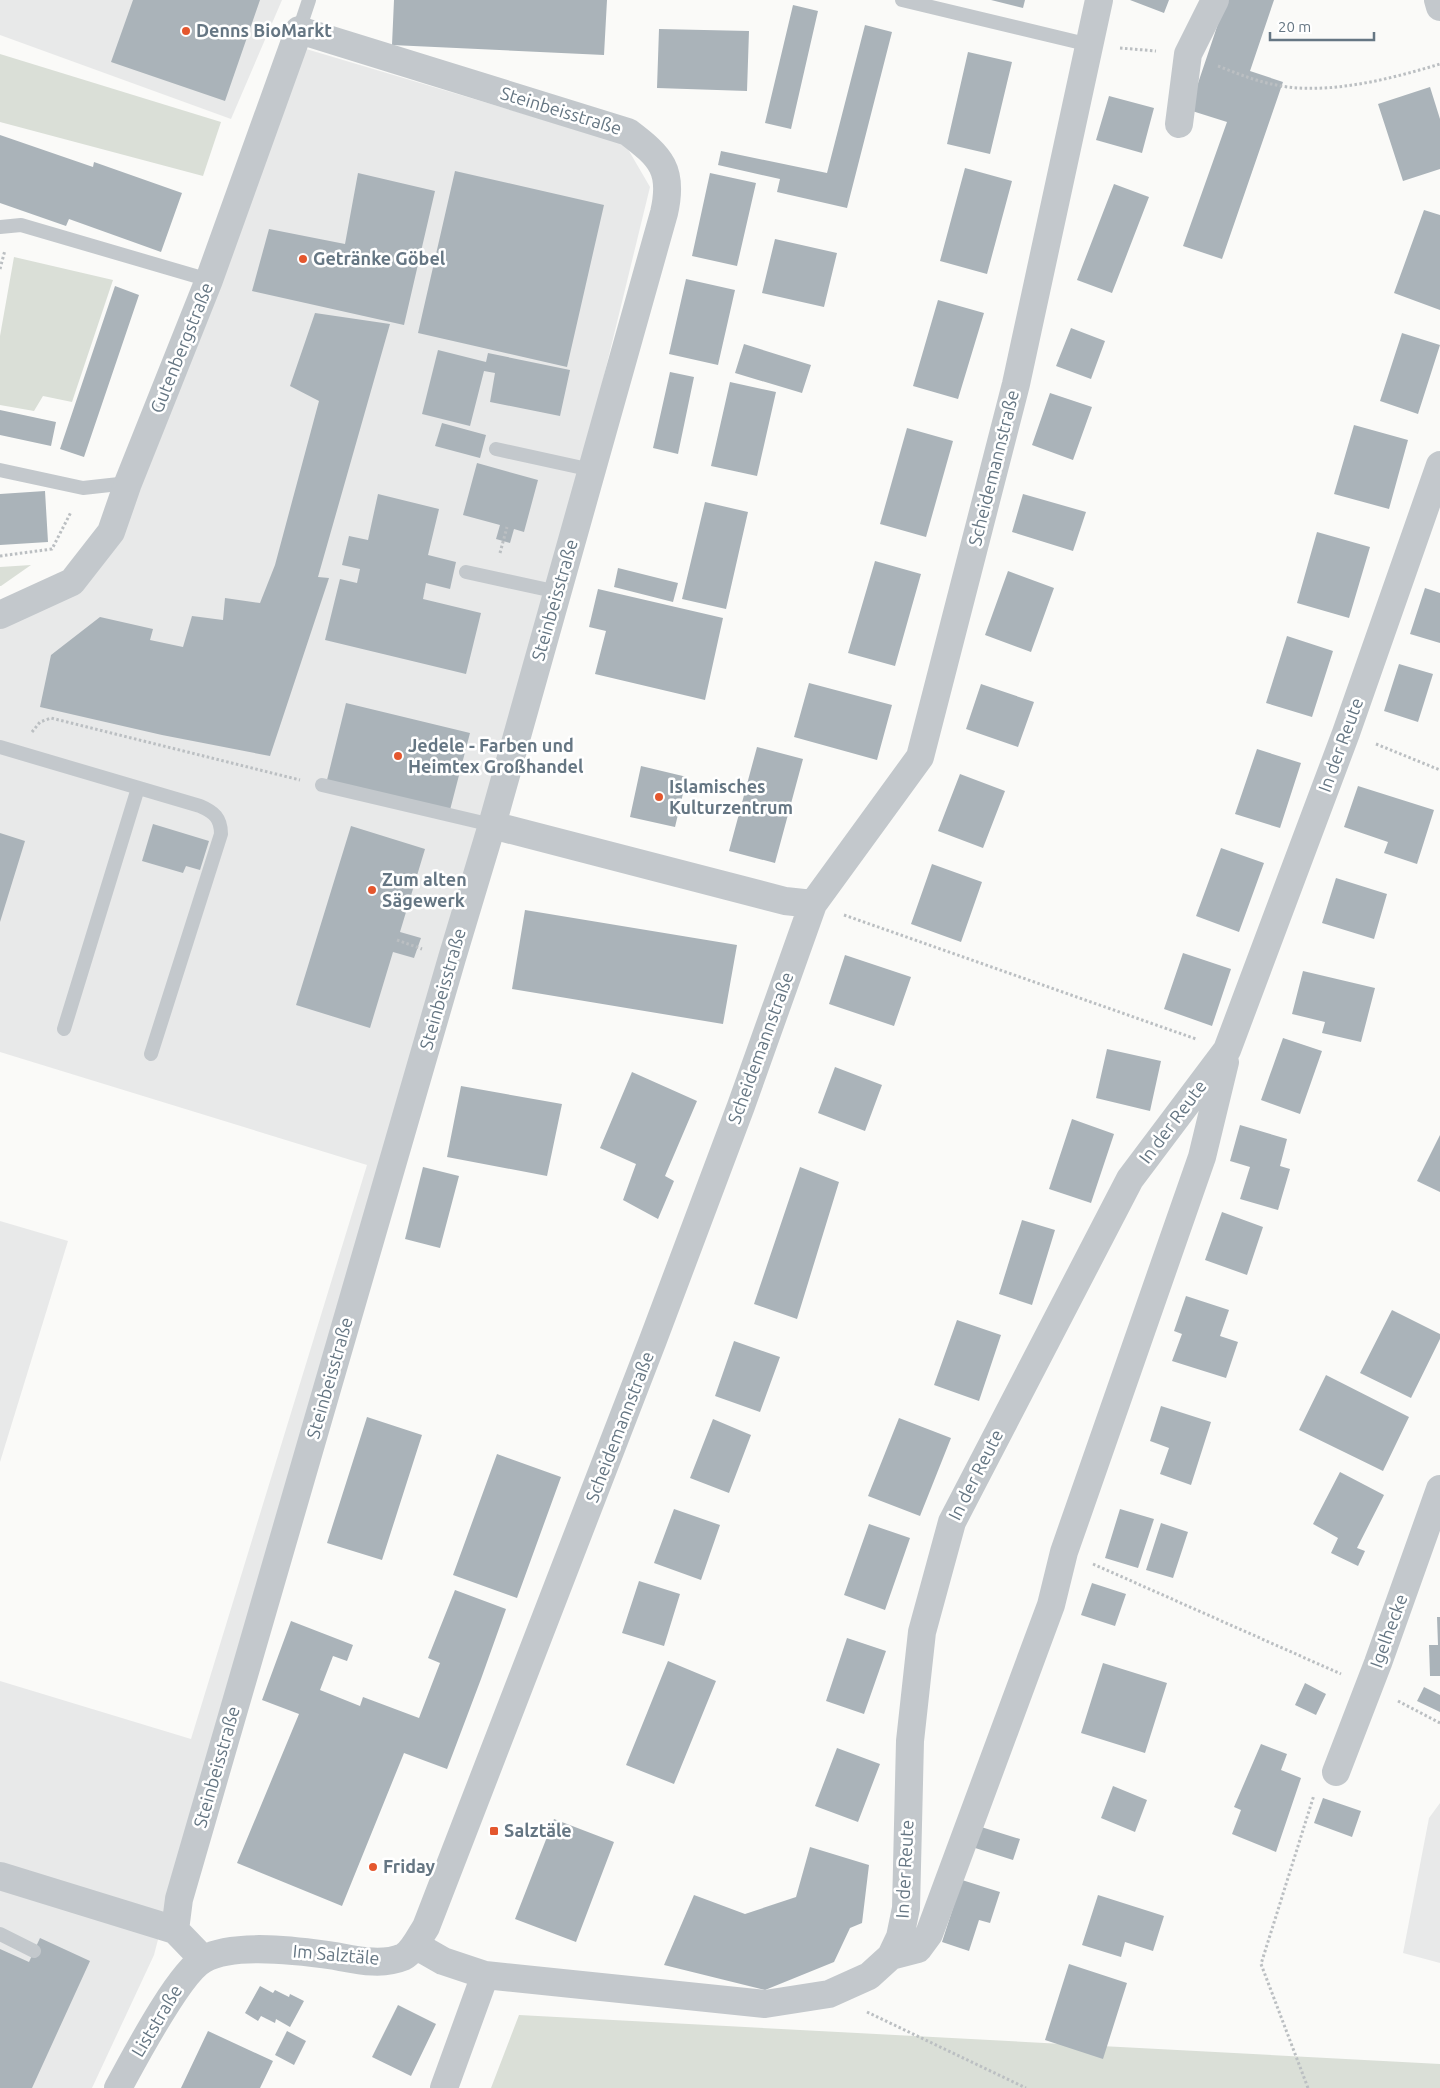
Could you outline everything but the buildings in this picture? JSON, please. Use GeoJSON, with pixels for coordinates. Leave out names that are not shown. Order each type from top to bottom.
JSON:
{"type":"FeatureCollection","features":[{"type":"Feature","properties":{"kind":"street","name":"Scheidemannstraße"},"geometry":{"type":"LineString","coordinates":[[415,1945],[426,1927],[628,1404],[741,1106],[813,904],[920,757],[1016,384],[1099,0]]}},
{"type":"Feature","properties":{"kind":"street"},"geometry":{"type":"LineString","coordinates":[[1179,124],[1188,54],[1215,0]]}},
{"type":"Feature","properties":{"kind":"street"},"geometry":{"type":"LineString","coordinates":[[1438,0],[1440,6]]}},
{"type":"Feature","properties":{"kind":"street","name":"Gutenbergstraße"},"geometry":{"type":"LineString","coordinates":[[0,614],[72,582],[111,532],[128,483],[209,280],[299,30]]}},
{"type":"Feature","properties":{"kind":"street","name":"Steinbeisstraße"},"geometry":{"type":"LineString","coordinates":[[175,1930],[179,1899],[492,825],[669,194],[665,170],[653,151],[628,132],[299,30]]}},
{"type":"Feature","properties":{"kind":"street","name":"In der Reute"},"geometry":{"type":"LineString","coordinates":[[891,1956],[918,1949],[929,1934],[1051,1604],[1064,1552],[1202,1157],[1227,1050],[1346,733],[1440,465]]}},
{"type":"Feature","properties":{"kind":"street"},"geometry":{"type":"LineString","coordinates":[[492,825],[786,901],[813,904]]}},
{"type":"Feature","properties":{"kind":"street","name":"In der Reute"},"geometry":{"type":"LineString","coordinates":[[829,1994],[869,1976],[891,1956],[900,1937],[906,1908],[910,1741],[922,1632],[952,1522],[1130,1179],[1227,1050]]}},
{"type":"Feature","properties":{"kind":"street","name":"Igelhecke"},"geometry":{"type":"LineString","coordinates":[[1336,1772],[1370,1686],[1440,1489]]}},
{"type":"Feature","properties":{"kind":"street"},"geometry":{"type":"LineString","coordinates":[[0,1876],[175,1930],[203,1959]]}},
{"type":"Feature","properties":{"kind":"street"},"geometry":{"type":"LineString","coordinates":[[415,1945],[443,1961],[484,1975],[765,2004],[829,1994]]}},
{"type":"Feature","properties":{"kind":"street","name":"Im Salztäle"},"geometry":{"type":"LineString","coordinates":[[203,1959],[234,1950],[304,1952],[374,1962],[404,1957],[415,1945]]}},
{"type":"Feature","properties":{"kind":"street","name":"Liststraße"},"geometry":{"type":"LineString","coordinates":[[118,2088],[140,2048],[186,1975],[203,1959]]}},
{"type":"Feature","properties":{"kind":"street"},"geometry":{"type":"LineString","coordinates":[[444,2088],[484,1975]]}},
{"type":"Feature","properties":{"kind":"lane"},"geometry":{"type":"LineString","coordinates":[[299,30],[310,0]]}},
{"type":"Feature","properties":{"kind":"lane"},"geometry":{"type":"LineString","coordinates":[[902,0],[1090,46]]}},
{"type":"Feature","properties":{"kind":"lane"},"geometry":{"type":"LineString","coordinates":[[0,227],[20,225],[209,280]]}},
{"type":"Feature","properties":{"kind":"lane"},"geometry":{"type":"LineString","coordinates":[[496,449],[592,470]]}},
{"type":"Feature","properties":{"kind":"lane"},"geometry":{"type":"LineString","coordinates":[[0,470],[83,488],[128,483]]}},
{"type":"Feature","properties":{"kind":"lane"},"geometry":{"type":"LineString","coordinates":[[466,572],[558,592]]}},
{"type":"Feature","properties":{"kind":"lane"},"geometry":{"type":"LineString","coordinates":[[0,747],[212,811],[218,818],[221,826],[220,834],[151,1054]]}},
{"type":"Feature","properties":{"kind":"lane"},"geometry":{"type":"LineString","coordinates":[[322,785],[492,825]]}},
{"type":"Feature","properties":{"kind":"lane"},"geometry":{"type":"LineString","coordinates":[[64,1029],[138,788]]}},
{"type":"Feature","properties":{"kind":"lane"},"geometry":{"type":"LineString","coordinates":[[0,1934],[34,1951]]}},
{"type":"Feature","properties":{"kind":"path"},"geometry":{"type":"LineString","coordinates":[[1090,46],[1188,54],[1249,78],[1289,87],[1337,87],[1403,75],[1440,64]]}},
{"type":"Feature","properties":{"kind":"path"},"geometry":{"type":"LineString","coordinates":[[0,556],[52,549],[83,488]]}},
{"type":"Feature","properties":{"kind":"path"},"geometry":{"type":"LineString","coordinates":[[24,755],[33,729],[40,722],[51,718],[322,785]]}},
{"type":"Feature","properties":{"kind":"path"},"geometry":{"type":"LineString","coordinates":[[1394,750],[1440,770]]}},
{"type":"Feature","properties":{"kind":"path"},"geometry":{"type":"LineString","coordinates":[[813,904],[1227,1050]]}},
{"type":"Feature","properties":{"kind":"path"},"geometry":{"type":"LineString","coordinates":[[397,940],[418,947]]}},
{"type":"Feature","properties":{"kind":"path"},"geometry":{"type":"LineString","coordinates":[[1064,1552],[1370,1686],[1440,1723]]}},
{"type":"Feature","properties":{"kind":"path"},"geometry":{"type":"LineString","coordinates":[[1308,2088],[1261,1964],[1320,1779],[1336,1772]]}},
{"type":"Feature","properties":{"kind":"path"},"geometry":{"type":"LineString","coordinates":[[829,1994],[1026,2088]]}},
{"type":"Feature","properties":{"kind":"shaded area"},"geometry":{"type":"Polygon","coordinates":[[[0,0],[282,0],[231,119],[0,35],[0,0]]]}},
{"type":"Feature","properties":{"kind":"shaded area"},"geometry":{"type":"Polygon","coordinates":[[[286,43],[625,144],[650,187],[531,675],[170,1893],[154,1955],[92,2088],[0,2088],[0,1681],[191,1739],[367,1165],[0,1052],[0,615],[72,582],[111,532],[286,43]]]}},
{"type":"Feature","properties":{"kind":"shaded area"},"geometry":{"type":"Polygon","coordinates":[[[0,54],[221,122],[203,176],[0,122],[0,54]]]}},
{"type":"Feature","properties":{"kind":"shaded area"},"geometry":{"type":"Polygon","coordinates":[[[14,257],[113,280],[72,402],[43,396],[34,411],[0,405],[0,336],[14,257]]]}},
{"type":"Feature","properties":{"kind":"shaded area"},"geometry":{"type":"Polygon","coordinates":[[[31,565],[1,586],[0,586],[0,567],[31,565]]]}},
{"type":"Feature","properties":{"kind":"shaded area"},"geometry":{"type":"Polygon","coordinates":[[[0,1221],[68,1241],[0,1462],[0,1221]]]}},
{"type":"Feature","properties":{"kind":"shaded area"},"geometry":{"type":"Polygon","coordinates":[[[1440,1803],[1440,1963],[1403,1953],[1429,1818],[1440,1803]]]}},
{"type":"Feature","properties":{"kind":"shaded area"},"geometry":{"type":"Polygon","coordinates":[[[519,2015],[1440,2064],[1440,2088],[491,2088],[519,2015]]]}},
{"type":"Feature","properties":{"kind":"place","name":"Denns BioMarkt"},"geometry":{"type":"Point","coordinates":[186,31]}},
{"type":"Feature","properties":{"kind":"place","name":"Getränke Göbel"},"geometry":{"type":"Point","coordinates":[303,259]}},
{"type":"Feature","properties":{"kind":"place","name":"Jedele - Farben und Heimtex Großhandel"},"geometry":{"type":"Point","coordinates":[398,756]}},
{"type":"Feature","properties":{"kind":"place","name":"Islamisches Kulturzentrum"},"geometry":{"type":"Point","coordinates":[659,797]}},
{"type":"Feature","properties":{"kind":"place","name":"Zum alten Sägewerk"},"geometry":{"type":"Point","coordinates":[372,890]}},
{"type":"Feature","properties":{"kind":"place","name":"Salztäle"},"geometry":{"type":"Point","coordinates":[494,1831]}},
{"type":"Feature","properties":{"kind":"place","name":"Friday"},"geometry":{"type":"Point","coordinates":[373,1867]}}]}
